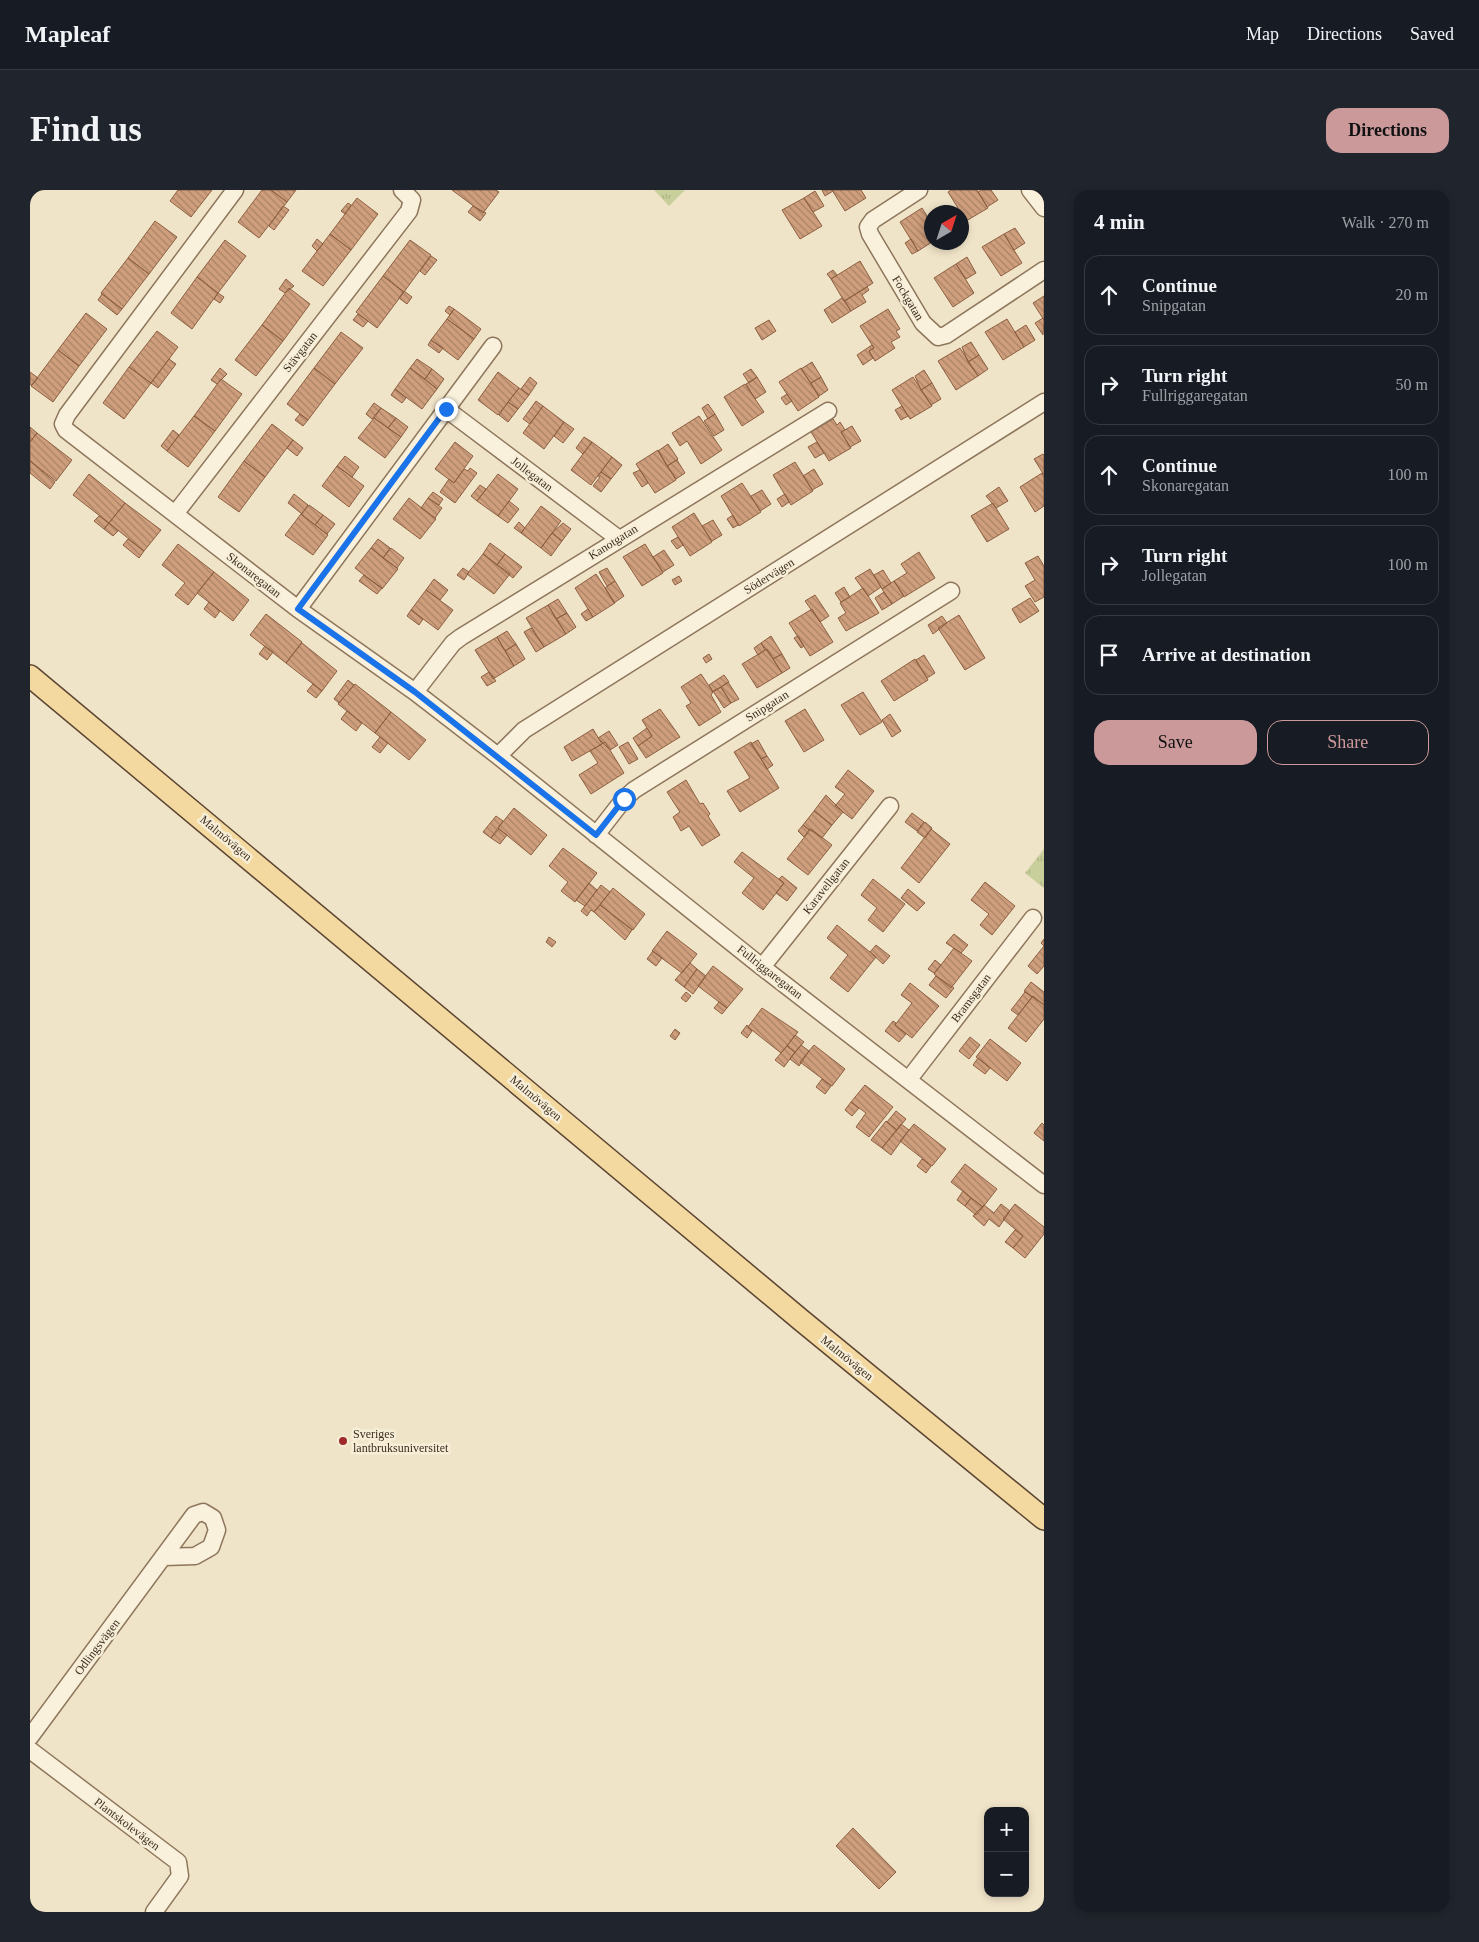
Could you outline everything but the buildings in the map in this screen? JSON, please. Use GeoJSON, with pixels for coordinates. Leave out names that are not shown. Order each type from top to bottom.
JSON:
{"type":"FeatureCollection","features":[{"type":"Feature","properties":{"kind":"main road","name":"Malmövägen"},"geometry":{"type":"LineString","coordinates":[[30,676],[801,1320],[1044,1519]]}},
{"type":"Feature","properties":{"kind":"street","name":"Skonaregatan"},"geometry":{"type":"LineString","coordinates":[[235,190],[67,415],[63,424],[66,430],[298,609],[415,692],[498,756]]}},
{"type":"Feature","properties":{"kind":"street","name":"Stävgatan"},"geometry":{"type":"LineString","coordinates":[[175,514],[409,211],[412,200],[402,190]]}},
{"type":"Feature","properties":{"kind":"street","name":"Fockgatan"},"geometry":{"type":"LineString","coordinates":[[919,190],[872,220],[868,227],[870,234],[923,323],[938,337],[946,335],[1044,270]]}},
{"type":"Feature","properties":{"kind":"street"},"geometry":{"type":"LineString","coordinates":[[1030,190],[1044,208]]}},
{"type":"Feature","properties":{"kind":"street"},"geometry":{"type":"LineString","coordinates":[[298,609],[492,346]]}},
{"type":"Feature","properties":{"kind":"street","name":"Södervägen"},"geometry":{"type":"LineString","coordinates":[[498,756],[524,730],[1044,402]]}},
{"type":"Feature","properties":{"kind":"street","name":"Jollegatan"},"geometry":{"type":"LineString","coordinates":[[446,409],[618,538]]}},
{"type":"Feature","properties":{"kind":"street","name":"Kanotgatan"},"geometry":{"type":"LineString","coordinates":[[415,692],[453,643],[461,637],[618,538],[828,411]]}},
{"type":"Feature","properties":{"kind":"street","name":"Snipgatan"},"geometry":{"type":"LineString","coordinates":[[596,835],[634,790],[950,591]]}},
{"type":"Feature","properties":{"kind":"street","name":"Fullriggaregatan"},"geometry":{"type":"LineString","coordinates":[[498,756],[762,967],[1044,1185]]}},
{"type":"Feature","properties":{"kind":"street","name":"Karavellgatan"},"geometry":{"type":"LineString","coordinates":[[762,967],[890,806]]}},
{"type":"Feature","properties":{"kind":"street","name":"Bramsgatan"},"geometry":{"type":"LineString","coordinates":[[908,1079],[1032,918]]}},
{"type":"Feature","properties":{"kind":"street","name":"Odlingsvägen"},"geometry":{"type":"LineString","coordinates":[[30,1737],[164,1557]]}},
{"type":"Feature","properties":{"kind":"street","name":"Plantskolevägen"},"geometry":{"type":"LineString","coordinates":[[30,1750],[178,1862],[180,1876],[154,1912]]}},
{"type":"Feature","properties":{"kind":"green space"},"geometry":{"type":"Polygon","coordinates":[[[654,190],[685,190],[669,206],[654,190]]]}},
{"type":"Feature","properties":{"kind":"green space"},"geometry":{"type":"Polygon","coordinates":[[[1044,849],[1044,888],[1025,873],[1044,849]]]}},
{"type":"Feature","properties":{"kind":"place","name":"Sveriges lantbruksuniversitet"},"geometry":{"type":"Point","coordinates":[343,1441]}},
{"type":"Feature","properties":{"kind":"route"},"geometry":{"type":"LineString","coordinates":[[446,409],[298,609],[329,629],[415,692],[596,835],[624,799]]}}]}
